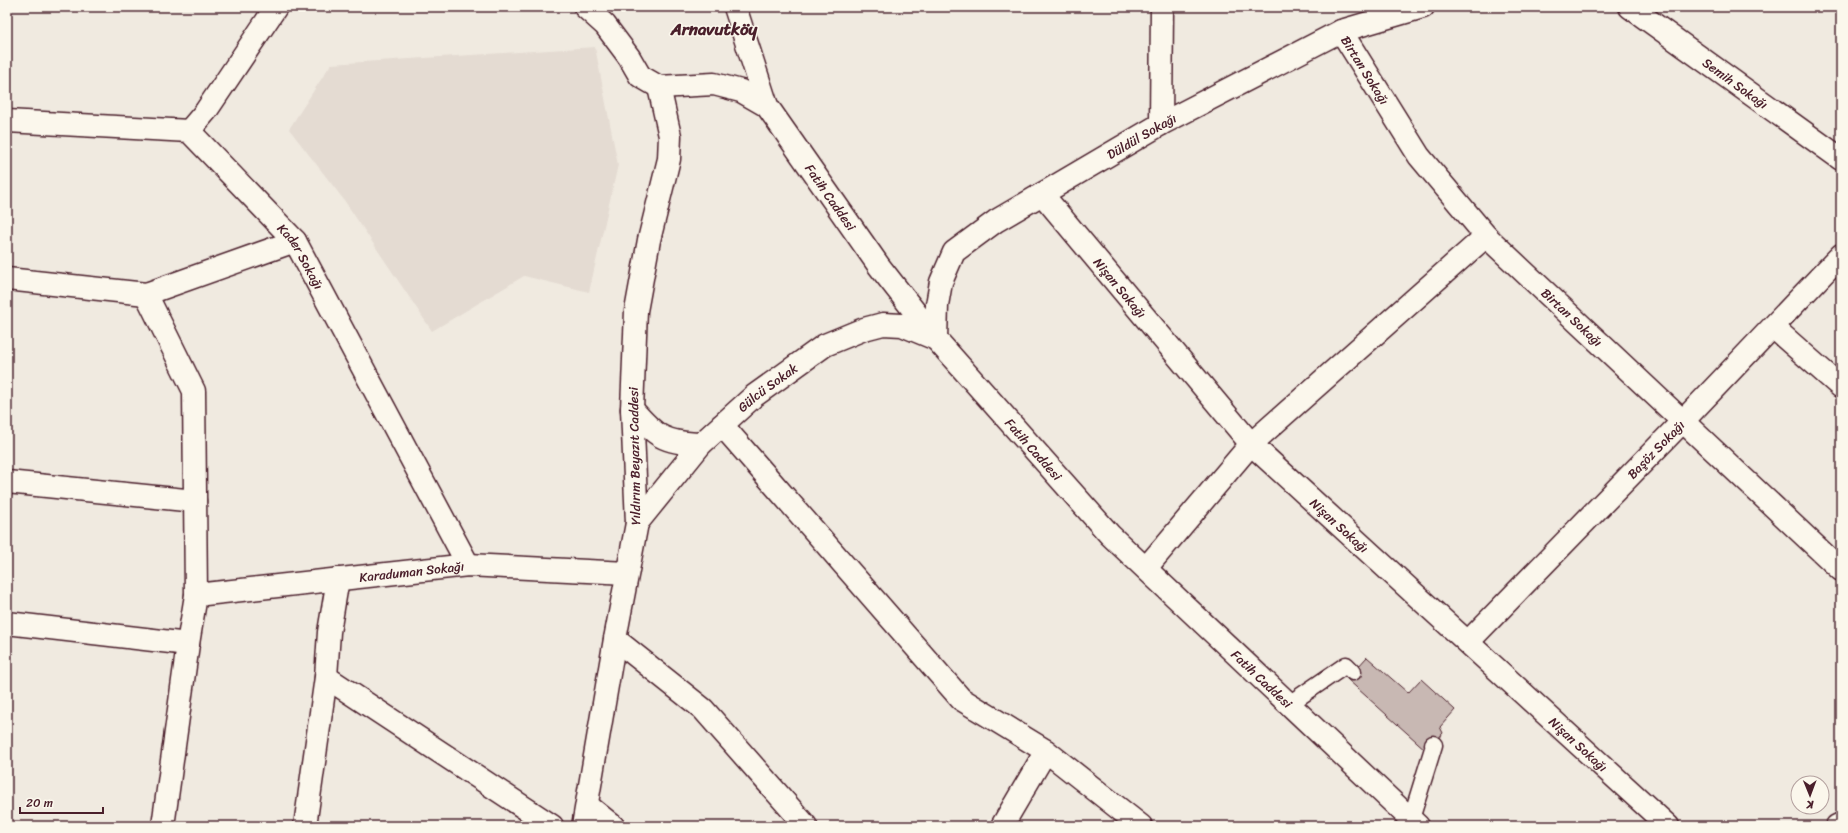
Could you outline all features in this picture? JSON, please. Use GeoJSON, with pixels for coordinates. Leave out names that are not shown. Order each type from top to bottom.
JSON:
{"type":"FeatureCollection","features":[{"type":"Feature","properties":{"kind":"street"},"geometry":{"type":"LineString","coordinates":[[7,121],[190,131],[206,111],[276,7]]}},
{"type":"Feature","properties":{"kind":"street"},"geometry":{"type":"LineString","coordinates":[[585,7],[604,25],[629,58],[640,76],[659,87],[714,84],[741,91],[767,106]]}},
{"type":"Feature","properties":{"kind":"street","name":"Fatih Caddesi"},"geometry":{"type":"LineString","coordinates":[[735,7],[767,106],[879,266],[936,339],[1110,535],[1415,822]]}},
{"type":"Feature","properties":{"kind":"street"},"geometry":{"type":"LineString","coordinates":[[1161,124],[1162,7]]}},
{"type":"Feature","properties":{"kind":"street","name":"Düldül Sokağı"},"geometry":{"type":"LineString","coordinates":[[936,339],[937,305],[940,282],[954,252],[996,221],[1161,124],[1341,31],[1423,7]]}},
{"type":"Feature","properties":{"kind":"street","name":"Semih Sokağı"},"geometry":{"type":"LineString","coordinates":[[1630,7],[1841,159]]}},
{"type":"Feature","properties":{"kind":"street","name":"Birtan Sokağı"},"geometry":{"type":"LineString","coordinates":[[1341,31],[1419,156],[1486,236],[1841,570]]}},
{"type":"Feature","properties":{"kind":"street","name":"Yıldırım Beyazıt Caddesi"},"geometry":{"type":"LineString","coordinates":[[585,816],[615,639],[637,523],[632,409],[636,311],[649,240],[669,159],[670,136],[659,87]]}},
{"type":"Feature","properties":{"kind":"street","name":"Kader Sokağı"},"geometry":{"type":"LineString","coordinates":[[190,131],[295,241],[468,565]]}},
{"type":"Feature","properties":{"kind":"street","name":"Nişan Sokağı"},"geometry":{"type":"LineString","coordinates":[[1042,194],[1251,444],[1668,826]]}},
{"type":"Feature","properties":{"kind":"street"},"geometry":{"type":"LineString","coordinates":[[1146,568],[1251,444],[1486,236]]}},
{"type":"Feature","properties":{"kind":"street"},"geometry":{"type":"LineString","coordinates":[[7,279],[146,294],[295,241]]}},
{"type":"Feature","properties":{"kind":"street","name":"Başöz Sokağı"},"geometry":{"type":"LineString","coordinates":[[1468,642],[1682,422],[1841,255]]}},
{"type":"Feature","properties":{"kind":"street"},"geometry":{"type":"LineString","coordinates":[[146,294],[194,391],[196,595],[163,826]]}},
{"type":"Feature","properties":{"kind":"street","name":"Gülcü Sokak"},"geometry":{"type":"LineString","coordinates":[[637,523],[701,444],[754,396],[825,345],[864,329],[883,324],[902,325],[936,339]]}},
{"type":"Feature","properties":{"kind":"street"},"geometry":{"type":"LineString","coordinates":[[1773,326],[1841,387]]}},
{"type":"Feature","properties":{"kind":"street"},"geometry":{"type":"LineString","coordinates":[[632,409],[649,428],[669,441],[701,444]]}},
{"type":"Feature","properties":{"kind":"street"},"geometry":{"type":"LineString","coordinates":[[722,425],[961,699],[1046,751],[1141,826]]}},
{"type":"Feature","properties":{"kind":"street"},"geometry":{"type":"LineString","coordinates":[[7,482],[195,501]]}},
{"type":"Feature","properties":{"kind":"street","name":"Karaduman Sokağı"},"geometry":{"type":"LineString","coordinates":[[196,595],[468,565],[627,573]]}},
{"type":"Feature","properties":{"kind":"street"},"geometry":{"type":"LineString","coordinates":[[305,826],[326,677],[329,632],[338,579]]}},
{"type":"Feature","properties":{"kind":"street"},"geometry":{"type":"LineString","coordinates":[[7,623],[188,644]]}},
{"type":"Feature","properties":{"kind":"street"},"geometry":{"type":"LineString","coordinates":[[615,639],[703,709],[806,826]]}},
{"type":"Feature","properties":{"kind":"street"},"geometry":{"type":"LineString","coordinates":[[326,677],[552,826]]}},
{"type":"Feature","properties":{"kind":"street"},"geometry":{"type":"LineString","coordinates":[[1002,826],[1046,751]]}},
{"type":"Feature","properties":{"kind":"street"},"geometry":{"type":"LineString","coordinates":[[585,816],[613,826]]}},
{"type":"Feature","properties":{"kind":"street"},"geometry":{"type":"LineString","coordinates":[[1837,826],[1841,824]]}},
{"type":"Feature","properties":{"kind":"lane"},"geometry":{"type":"LineString","coordinates":[[1290,704],[1346,665],[1353,672]]}},
{"type":"Feature","properties":{"kind":"lane"},"geometry":{"type":"LineString","coordinates":[[1415,822],[1433,744]]}},
{"type":"Feature","properties":{"kind":"shaded area"},"geometry":{"type":"Polygon","coordinates":[[[595,47],[618,165],[589,292],[524,276],[432,331],[344,200],[289,129],[331,64],[595,47]]]}},
{"type":"Feature","properties":{"kind":"building"},"geometry":{"type":"Polygon","coordinates":[[[1367,657],[1408,693],[1421,679],[1455,710],[1440,727],[1443,733],[1427,751],[1347,679],[1367,657]]]}},
{"type":"Feature","properties":{"kind":"district","name":"Arnavutköy"},"geometry":{"type":"Point","coordinates":[714,29]}}]}
